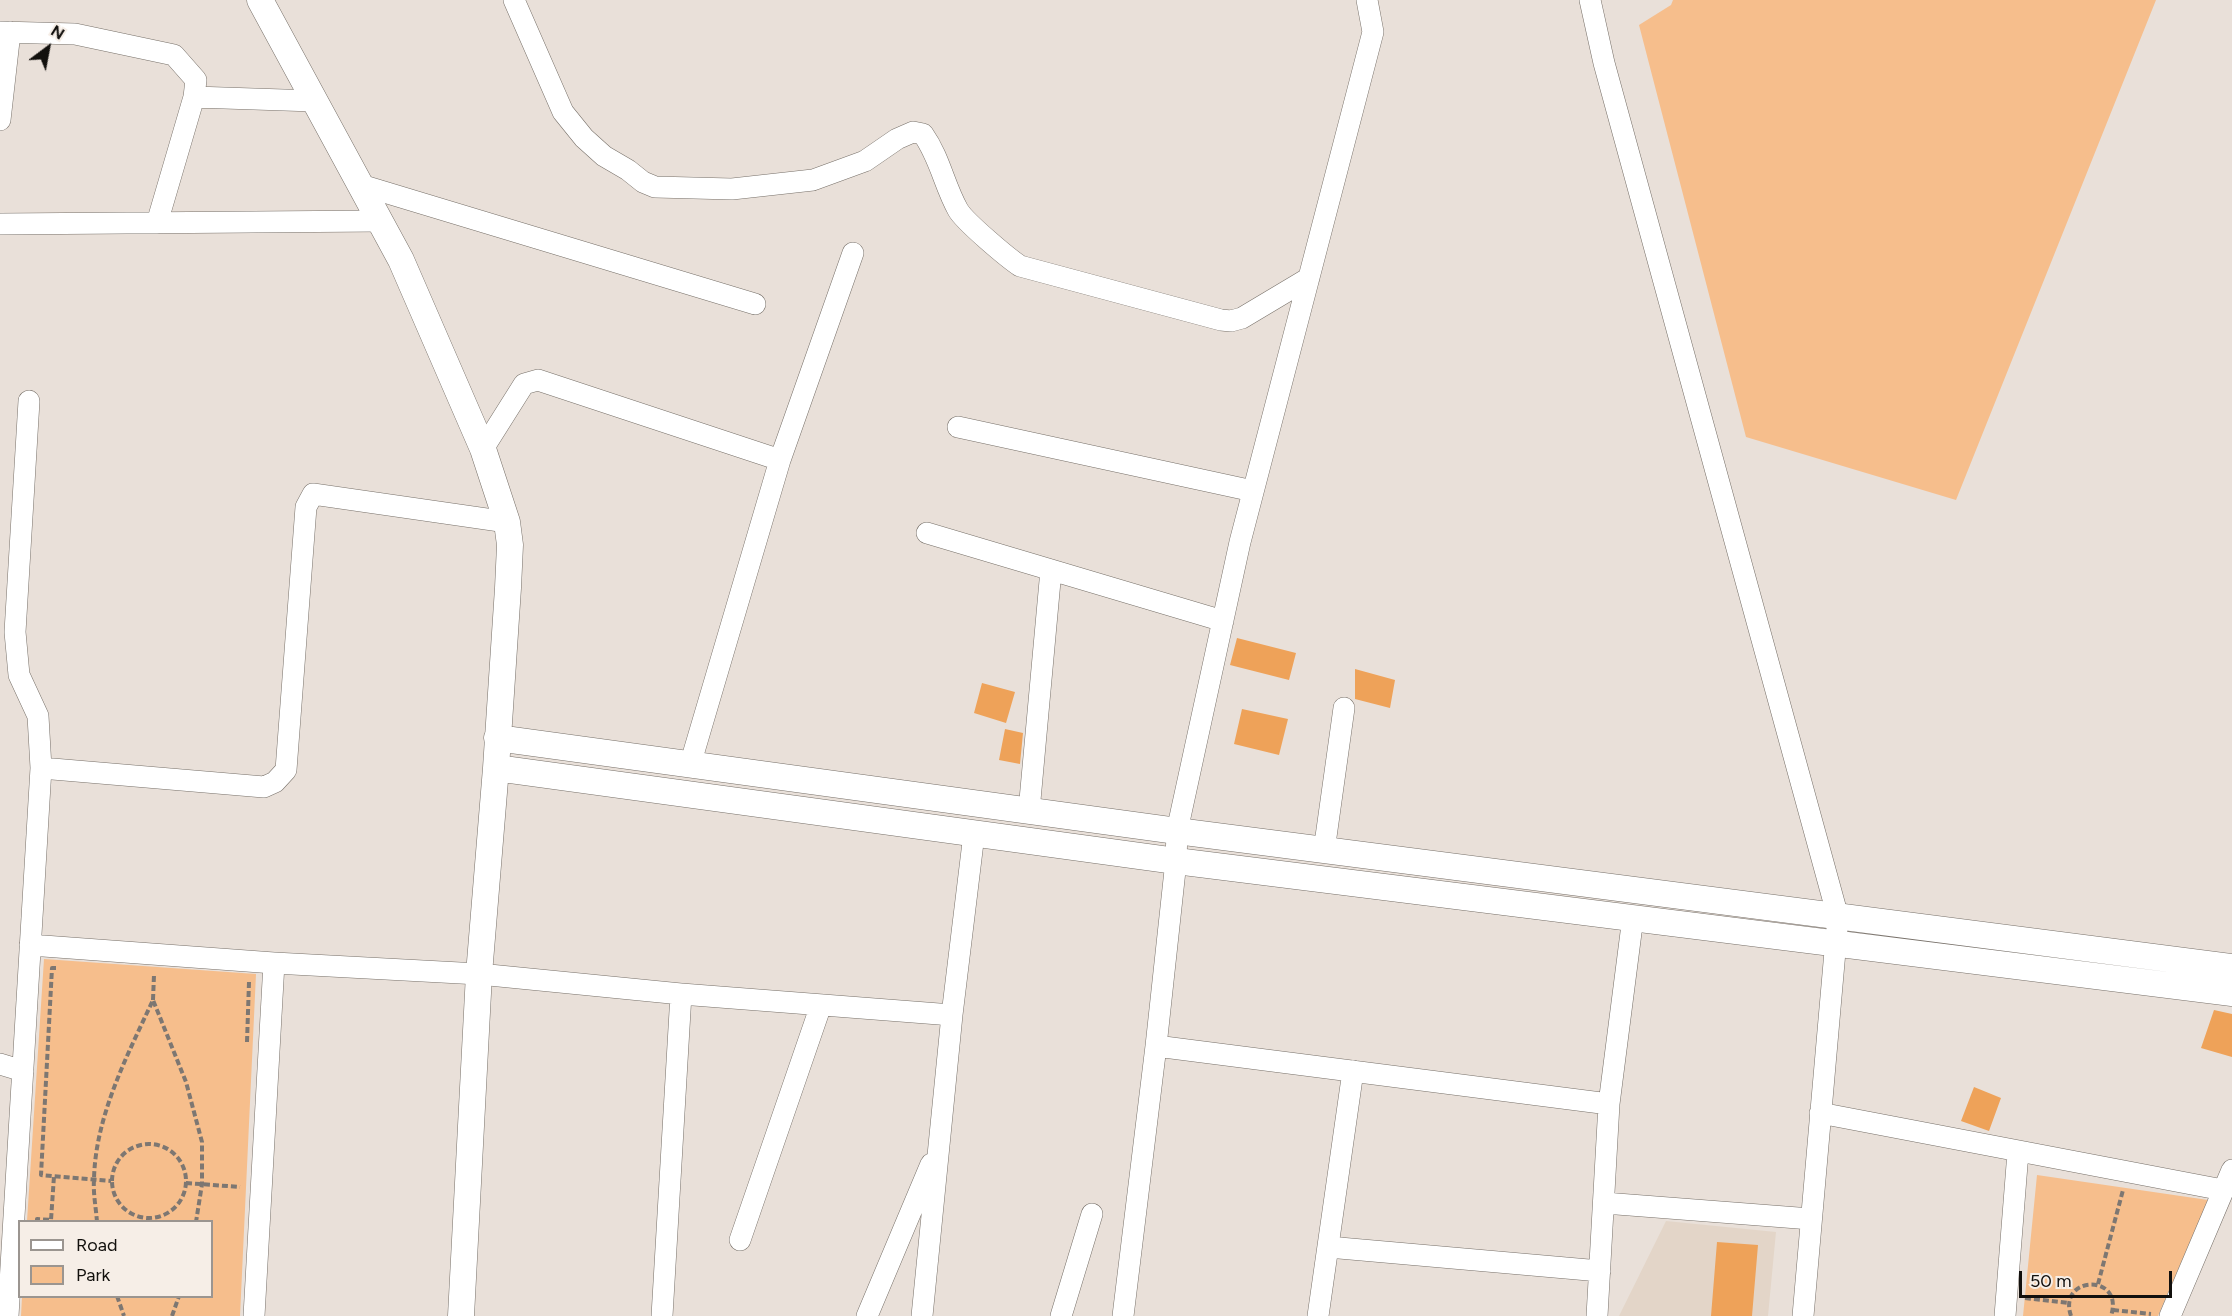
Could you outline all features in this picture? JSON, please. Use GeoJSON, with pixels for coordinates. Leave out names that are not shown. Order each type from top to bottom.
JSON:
{"type":"FeatureCollection","features":[{"type":"Feature","properties":{"kind":"street"},"geometry":{"type":"LineString","coordinates":[[260,0],[401,260],[483,449],[507,522],[510,545],[496,768],[479,974],[461,1316]]}},
{"type":"Feature","properties":{"kind":"street"},"geometry":{"type":"LineString","coordinates":[[514,0],[563,112],[584,138],[604,156],[643,182],[656,187],[732,189],[813,180],[865,161],[897,139],[913,132],[923,134],[934,151],[959,211],[1020,266],[1231,321],[1242,318],[1309,278]]}},
{"type":"Feature","properties":{"kind":"street"},"geometry":{"type":"LineString","coordinates":[[1123,1316],[1156,1046],[1176,861],[1177,831],[1253,491],[1373,32],[1367,0]]}},
{"type":"Feature","properties":{"kind":"street"},"geometry":{"type":"LineString","coordinates":[[1590,0],[1604,63],[1838,917],[1803,1316]]}},
{"type":"Feature","properties":{"kind":"street"},"geometry":{"type":"LineString","coordinates":[[0,120],[5,32],[75,34],[174,56],[196,80],[194,98],[157,223]]}},
{"type":"Feature","properties":{"kind":"street"},"geometry":{"type":"LineString","coordinates":[[194,98],[314,101]]}},
{"type":"Feature","properties":{"kind":"street"},"geometry":{"type":"LineString","coordinates":[[361,185],[755,304]]}},
{"type":"Feature","properties":{"kind":"street"},"geometry":{"type":"LineString","coordinates":[[0,224],[380,221]]}},
{"type":"Feature","properties":{"kind":"street"},"geometry":{"type":"LineString","coordinates":[[690,765],[780,460],[853,253]]}},
{"type":"Feature","properties":{"kind":"street"},"geometry":{"type":"LineString","coordinates":[[483,449],[524,384],[538,380],[780,460]]}},
{"type":"Feature","properties":{"kind":"street"},"geometry":{"type":"LineString","coordinates":[[8,1316],[41,768],[38,716],[19,675],[8,630],[29,401]]}},
{"type":"Feature","properties":{"kind":"street"},"geometry":{"type":"LineString","coordinates":[[958,427],[1253,491]]}},
{"type":"Feature","properties":{"kind":"street"},"geometry":{"type":"LineString","coordinates":[[41,768],[264,787],[275,782],[286,770],[306,507],[313,494],[507,522]]}},
{"type":"Feature","properties":{"kind":"street"},"geometry":{"type":"LineString","coordinates":[[927,533],[1223,621]]}},
{"type":"Feature","properties":{"kind":"street"},"geometry":{"type":"LineString","coordinates":[[1029,811],[1051,570]]}},
{"type":"Feature","properties":{"kind":"street"},"geometry":{"type":"LineString","coordinates":[[1324,851],[1344,708]]}},
{"type":"Feature","properties":{"kind":"street"},"geometry":{"type":"LineString","coordinates":[[497,738],[1324,851],[2232,967]]}},
{"type":"Feature","properties":{"kind":"street"},"geometry":{"type":"LineString","coordinates":[[496,768],[1176,861],[2232,993]]}},
{"type":"Feature","properties":{"kind":"street"},"geometry":{"type":"LineString","coordinates":[[922,1316],[952,1015],[974,834]]}},
{"type":"Feature","properties":{"kind":"street"},"geometry":{"type":"LineString","coordinates":[[1597,1316],[1609,1104],[1633,917]]}},
{"type":"Feature","properties":{"kind":"street"},"geometry":{"type":"LineString","coordinates":[[30,945],[274,963],[479,974],[681,994],[952,1015]]}},
{"type":"Feature","properties":{"kind":"street"},"geometry":{"type":"LineString","coordinates":[[254,1316],[274,963]]}},
{"type":"Feature","properties":{"kind":"street"},"geometry":{"type":"LineString","coordinates":[[662,1316],[681,994]]}},
{"type":"Feature","properties":{"kind":"street"},"geometry":{"type":"LineString","coordinates":[[740,1240],[821,1005]]}},
{"type":"Feature","properties":{"kind":"street"},"geometry":{"type":"LineString","coordinates":[[1156,1046],[1609,1104]]}},
{"type":"Feature","properties":{"kind":"street"},"geometry":{"type":"LineString","coordinates":[[0,1064],[23,1071]]}},
{"type":"Feature","properties":{"kind":"street"},"geometry":{"type":"LineString","coordinates":[[1318,1316],[1353,1071]]}},
{"type":"Feature","properties":{"kind":"street"},"geometry":{"type":"LineString","coordinates":[[1820,1113],[2223,1190]]}},
{"type":"Feature","properties":{"kind":"street"},"geometry":{"type":"LineString","coordinates":[[867,1316],[939,1144]]}},
{"type":"Feature","properties":{"kind":"street"},"geometry":{"type":"LineString","coordinates":[[2006,1316],[2018,1152]]}},
{"type":"Feature","properties":{"kind":"street"},"geometry":{"type":"LineString","coordinates":[[2164,1316],[2232,1170]]}},
{"type":"Feature","properties":{"kind":"street"},"geometry":{"type":"LineString","coordinates":[[1604,1203],[1811,1219]]}},
{"type":"Feature","properties":{"kind":"street"},"geometry":{"type":"LineString","coordinates":[[1061,1316],[1092,1214]]}},
{"type":"Feature","properties":{"kind":"street"},"geometry":{"type":"LineString","coordinates":[[1328,1246],[1600,1271]]}},
{"type":"Feature","properties":{"kind":"path"},"geometry":{"type":"LineString","coordinates":[[64,969],[52,968],[41,1175],[111,1181]]}},
{"type":"Feature","properties":{"kind":"path"},"geometry":{"type":"LineString","coordinates":[[97,1220],[94,1179],[102,1126],[115,1084],[153,1000],[154,975],[143,974]]}},
{"type":"Feature","properties":{"kind":"path"},"geometry":{"type":"LineString","coordinates":[[238,981],[250,982],[246,1050]]}},
{"type":"Feature","properties":{"kind":"path"},"geometry":{"type":"LineString","coordinates":[[153,1000],[174,1048],[202,1142],[202,1184],[196,1220]]}},
{"type":"Feature","properties":{"kind":"path"},"geometry":{"type":"LineString","coordinates":[[150,1144],[162,1146],[173,1153],[182,1163],[186,1175],[182,1200],[174,1210],[162,1217],[149,1219],[132,1215],[118,1203],[111,1181],[113,1169],[119,1158],[133,1148],[150,1144]]}},
{"type":"Feature","properties":{"kind":"path"},"geometry":{"type":"LineString","coordinates":[[36,1220],[51,1220],[54,1176]]}},
{"type":"Feature","properties":{"kind":"path"},"geometry":{"type":"LineString","coordinates":[[186,1183],[240,1187],[240,1176]]}},
{"type":"Feature","properties":{"kind":"path"},"geometry":{"type":"LineString","coordinates":[[2098,1284],[2124,1187]]}},
{"type":"Feature","properties":{"kind":"path"},"geometry":{"type":"LineString","coordinates":[[2072,1316],[2069,1303],[2072,1294],[2077,1289],[2090,1284],[2098,1284],[2110,1293],[2113,1300],[2111,1316]]}},
{"type":"Feature","properties":{"kind":"path"},"geometry":{"type":"LineString","coordinates":[[118,1298],[124,1316]]}},
{"type":"Feature","properties":{"kind":"path"},"geometry":{"type":"LineString","coordinates":[[172,1316],[178,1298]]}},
{"type":"Feature","properties":{"kind":"path"},"geometry":{"type":"LineString","coordinates":[[2025,1298],[2069,1303]]}},
{"type":"Feature","properties":{"kind":"path"},"geometry":{"type":"LineString","coordinates":[[2113,1310],[2164,1316]]}},
{"type":"Feature","properties":{"kind":"shaded area"},"geometry":{"type":"Polygon","coordinates":[[[1666,1221],[1776,1232],[1768,1316],[1619,1316],[1666,1221]]]}},
{"type":"Feature","properties":{"kind":"green space"},"geometry":{"type":"Polygon","coordinates":[[[1673,0],[2156,0],[1956,500],[1746,437],[1639,25],[1671,5],[1673,0]]]}},
{"type":"Feature","properties":{"kind":"green space"},"geometry":{"type":"Polygon","coordinates":[[[44,959],[256,974],[240,1316],[21,1316],[22,1298],[213,1298],[213,1220],[27,1220],[44,959]]]}},
{"type":"Feature","properties":{"kind":"green space"},"geometry":{"type":"Polygon","coordinates":[[[2037,1175],[2208,1200],[2158,1316],[2023,1316],[2037,1175]]]}},
{"type":"Feature","properties":{"kind":"building"},"geometry":{"type":"Polygon","coordinates":[[[1237,638],[1296,653],[1289,680],[1230,665],[1237,638]]]}},
{"type":"Feature","properties":{"kind":"building"},"geometry":{"type":"Polygon","coordinates":[[[1355,669],[1395,680],[1390,708],[1355,699],[1355,669]]]}},
{"type":"Feature","properties":{"kind":"building"},"geometry":{"type":"Polygon","coordinates":[[[982,683],[1015,692],[1006,723],[974,713],[982,683]]]}},
{"type":"Feature","properties":{"kind":"building"},"geometry":{"type":"Polygon","coordinates":[[[1242,709],[1288,719],[1279,755],[1234,744],[1242,709]]]}},
{"type":"Feature","properties":{"kind":"building"},"geometry":{"type":"Polygon","coordinates":[[[1005,729],[1023,733],[1020,764],[999,760],[1005,729]]]}},
{"type":"Feature","properties":{"kind":"building"},"geometry":{"type":"Polygon","coordinates":[[[2214,1010],[2232,1014],[2232,1057],[2201,1048],[2214,1010]]]}},
{"type":"Feature","properties":{"kind":"building"},"geometry":{"type":"Polygon","coordinates":[[[1974,1087],[2001,1098],[1989,1131],[1961,1121],[1974,1087]]]}},
{"type":"Feature","properties":{"kind":"building"},"geometry":{"type":"Polygon","coordinates":[[[1717,1242],[1758,1245],[1752,1316],[1711,1316],[1717,1242]]]}}]}
